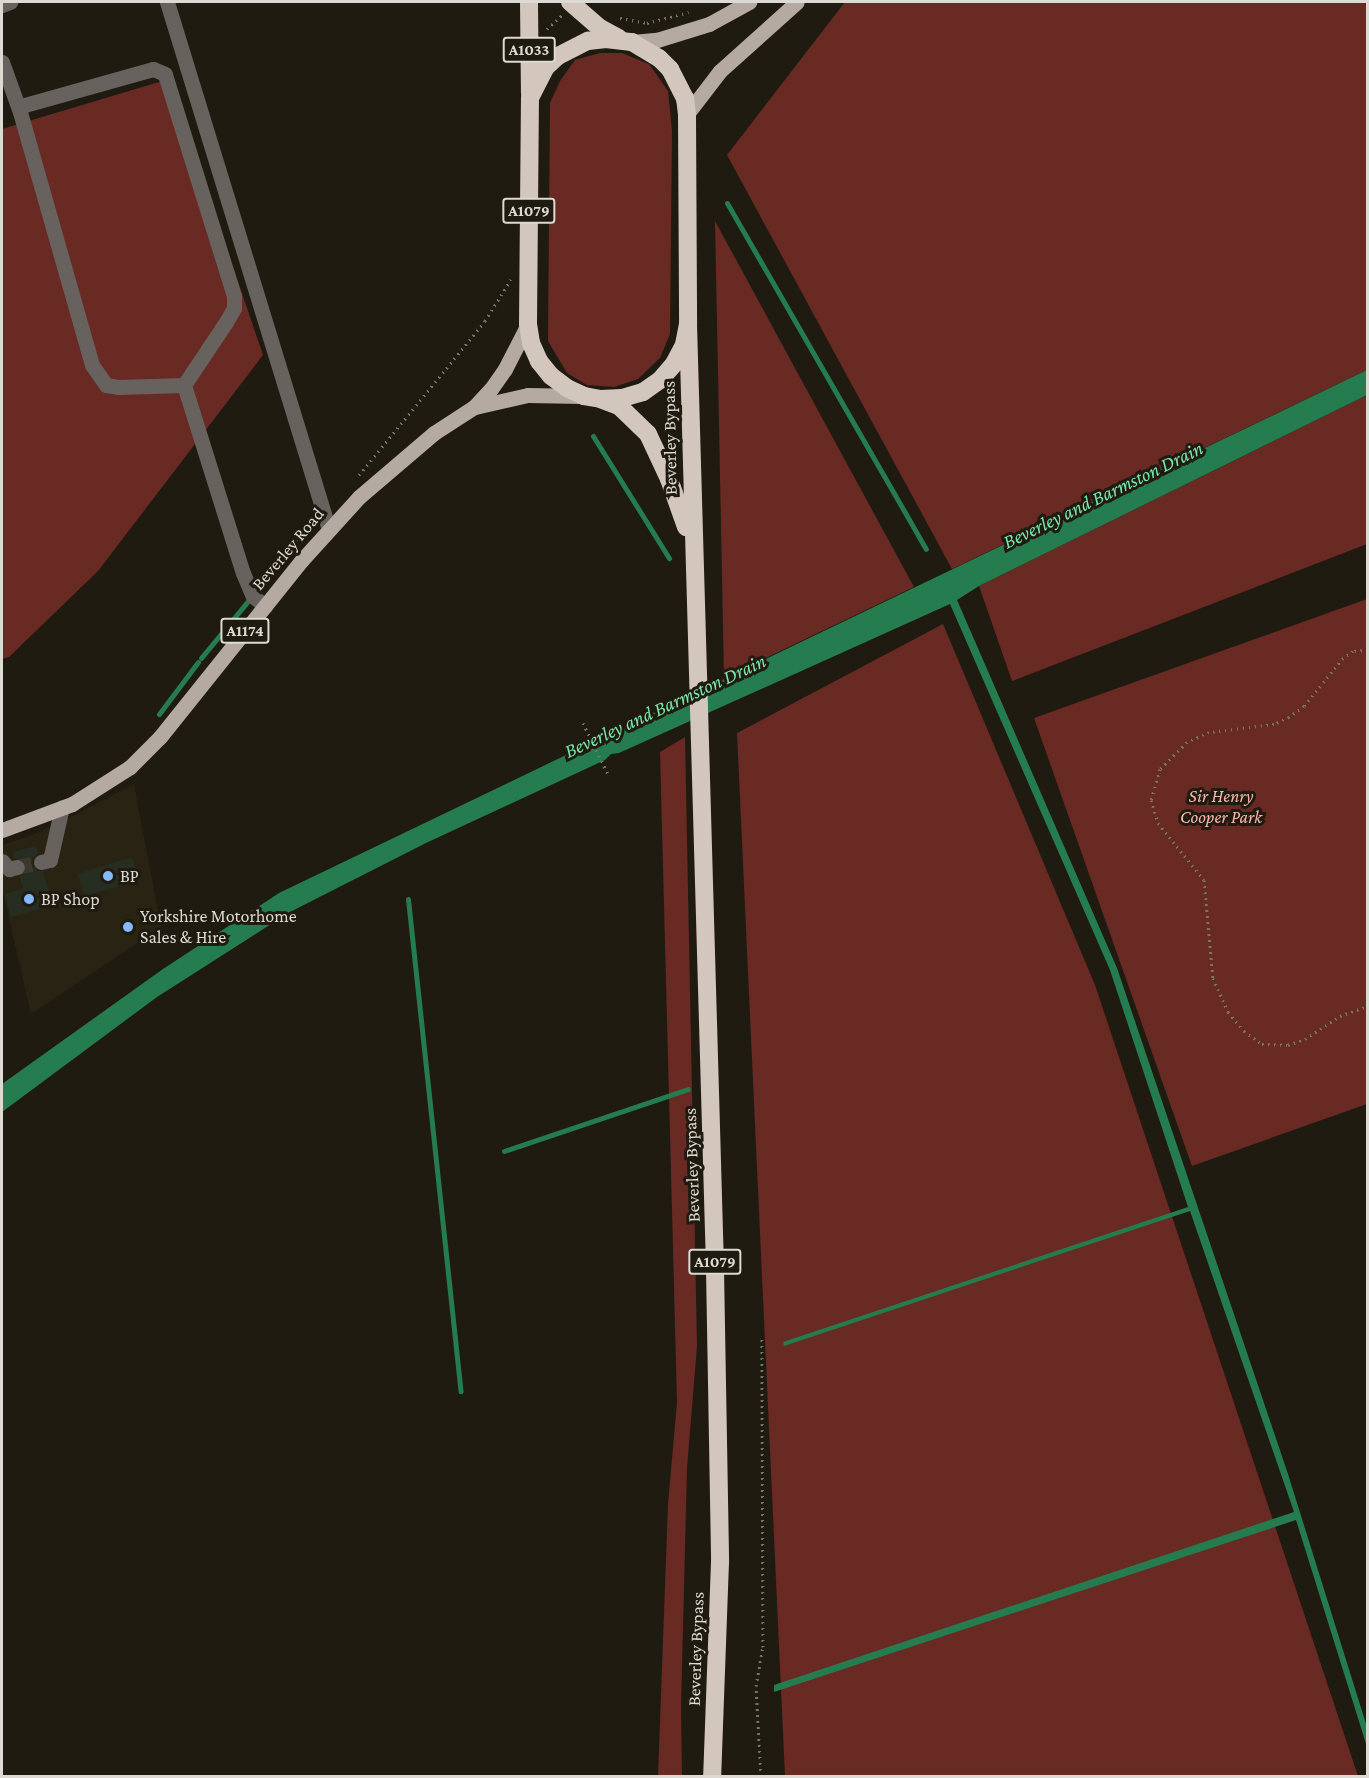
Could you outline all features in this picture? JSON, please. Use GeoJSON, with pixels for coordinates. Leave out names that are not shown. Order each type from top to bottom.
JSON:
{"type":"FeatureCollection","features":[{"type":"Feature","properties":{"kind":"highway","name":"A1033"},"geometry":{"type":"LineString","coordinates":[[529,2],[530,98]]}},
{"type":"Feature","properties":{"kind":"highway"},"geometry":{"type":"LineString","coordinates":[[570,2],[600,28],[646,49],[670,69],[682,90],[687,114],[688,324],[684,345],[674,364],[660,380],[643,392],[622,398],[593,398]]}},
{"type":"Feature","properties":{"kind":"highway","name":"A1079"},"geometry":{"type":"LineString","coordinates":[[593,398],[567,388],[551,376],[539,361],[531,343],[528,324],[530,98],[545,68],[558,56],[588,41],[627,41]]}},
{"type":"Feature","properties":{"kind":"highway","name":"Beverley Bypass"},"geometry":{"type":"LineString","coordinates":[[688,324],[716,1269],[720,1562],[712,1776]]}},
{"type":"Feature","properties":{"kind":"highway","name":"Beverley Bypass"},"geometry":{"type":"LineString","coordinates":[[593,398],[619,406],[648,434],[673,488],[694,552]]}},
{"type":"Feature","properties":{"kind":"main road","name":"A1079"},"geometry":{"type":"LineString","coordinates":[[627,41],[657,40],[700,27],[748,2]]}},
{"type":"Feature","properties":{"kind":"main road"},"geometry":{"type":"LineString","coordinates":[[687,114],[720,71],[797,2]]}},
{"type":"Feature","properties":{"kind":"main road","name":"Beverley Road"},"geometry":{"type":"LineString","coordinates":[[2,830],[62,807],[101,787],[130,767],[359,497],[434,432],[474,407],[505,369],[528,324]]}},
{"type":"Feature","properties":{"kind":"main road","name":"Beverley Road"},"geometry":{"type":"LineString","coordinates":[[474,407],[528,395],[593,398]]}},
{"type":"Feature","properties":{"kind":"lane"},"geometry":{"type":"LineString","coordinates":[[2,5],[10,2]]}},
{"type":"Feature","properties":{"kind":"lane"},"geometry":{"type":"LineString","coordinates":[[167,2],[329,530]]}},
{"type":"Feature","properties":{"kind":"lane"},"geometry":{"type":"LineString","coordinates":[[2,62],[20,112],[92,365],[98,377],[106,385],[118,387],[184,386]]}},
{"type":"Feature","properties":{"kind":"lane"},"geometry":{"type":"LineString","coordinates":[[20,112],[21,106],[28,103],[130,75],[153,69],[165,74],[234,296],[234,308],[184,386]]}},
{"type":"Feature","properties":{"kind":"lane"},"geometry":{"type":"LineString","coordinates":[[184,386],[243,573],[253,596],[265,606]]}},
{"type":"Feature","properties":{"kind":"lane"},"geometry":{"type":"LineString","coordinates":[[41,862],[50,860],[62,807]]}},
{"type":"Feature","properties":{"kind":"lane"},"geometry":{"type":"LineString","coordinates":[[2,861],[9,869],[17,867]]}},
{"type":"Feature","properties":{"kind":"path"},"geometry":{"type":"LineString","coordinates":[[613,16],[647,23],[690,12]]}},
{"type":"Feature","properties":{"kind":"path"},"geometry":{"type":"LineString","coordinates":[[354,481],[485,321],[511,278]]}},
{"type":"Feature","properties":{"kind":"path"},"geometry":{"type":"LineString","coordinates":[[1368,650],[1353,651],[1343,658],[1304,706],[1289,717],[1274,724],[1209,732],[1187,742],[1160,769],[1151,800],[1158,823],[1204,880],[1213,978],[1228,1012],[1244,1032],[1262,1044],[1288,1045],[1305,1039],[1340,1016],[1368,1006]]}},
{"type":"Feature","properties":{"kind":"path"},"geometry":{"type":"LineString","coordinates":[[583,723],[609,776]]}},
{"type":"Feature","properties":{"kind":"path"},"geometry":{"type":"LineString","coordinates":[[761,1776],[756,1686],[763,1647],[762,1337]]}},
{"type":"Feature","properties":{"kind":"shaded area"},"geometry":{"type":"Polygon","coordinates":[[[1367,370],[1367,395],[979,586],[957,600],[1117,968],[1288,1474],[1367,1727],[1367,1747],[1296,1520],[774,1692],[774,1685],[1294,1512],[1190,1211],[784,1346],[783,1342],[1188,1207],[1110,970],[950,604],[619,753],[611,754],[605,760],[426,843],[290,912],[157,997],[2,1112],[2,1084],[163,969],[279,893],[1367,370]]]}},
{"type":"Feature","properties":{"kind":"shaded area"},"geometry":{"type":"Polygon","coordinates":[[[134,784],[161,927],[31,1014],[2,888],[2,845],[63,821],[134,784]]]}},
{"type":"Feature","properties":{"kind":"green space"},"geometry":{"type":"Polygon","coordinates":[[[845,2],[1367,2],[1367,370],[952,569],[727,155],[845,2]]]}},
{"type":"Feature","properties":{"kind":"green space"},"geometry":{"type":"Polygon","coordinates":[[[600,53],[622,53],[649,64],[668,91],[672,130],[670,334],[660,358],[638,379],[614,387],[587,385],[567,373],[548,341],[550,103],[560,81],[575,60],[600,53]]]}},
{"type":"Feature","properties":{"kind":"green space"},"geometry":{"type":"Polygon","coordinates":[[[169,79],[263,355],[98,571],[9,657],[2,659],[2,129],[169,79]]]}},
{"type":"Feature","properties":{"kind":"green space"},"geometry":{"type":"Polygon","coordinates":[[[715,221],[914,587],[724,678],[715,221]]]}},
{"type":"Feature","properties":{"kind":"green space"},"geometry":{"type":"Polygon","coordinates":[[[1367,395],[1367,544],[1012,681],[979,586],[1367,395]]]}},
{"type":"Feature","properties":{"kind":"green space","name":"Sir Henry Cooper Park"},"geometry":{"type":"Polygon","coordinates":[[[1367,599],[1367,1104],[1192,1166],[1034,718],[1367,599]]]}},
{"type":"Feature","properties":{"kind":"green space"},"geometry":{"type":"Polygon","coordinates":[[[943,624],[1095,985],[1358,1776],[785,1776],[737,733],[943,624]]]}},
{"type":"Feature","properties":{"kind":"green space"},"geometry":{"type":"Polygon","coordinates":[[[685,737],[697,1346],[687,1468],[681,1708],[682,1776],[658,1776],[668,1504],[677,1402],[660,752],[685,737]]]}},
{"type":"Feature","properties":{"kind":"building","name":"BP Shop"},"geometry":{"type":"Polygon","coordinates":[[[36,846],[38,853],[32,859],[32,865],[38,871],[43,871],[53,905],[11,917],[5,894],[23,888],[20,876],[26,869],[24,861],[14,858],[13,852],[36,846]]]}},
{"type":"Feature","properties":{"kind":"building","name":"BP"},"geometry":{"type":"Polygon","coordinates":[[[132,857],[139,880],[85,897],[77,874],[132,857]]]}},
{"type":"Feature","properties":{"kind":"waterway"},"geometry":{"type":"LineString","coordinates":[[727,203],[926,549]]}},
{"type":"Feature","properties":{"kind":"waterway"},"geometry":{"type":"LineString","coordinates":[[593,436],[669,558]]}},
{"type":"Feature","properties":{"kind":"waterway"},"geometry":{"type":"LineString","coordinates":[[293,544],[315,518]]}},
{"type":"Feature","properties":{"kind":"waterway"},"geometry":{"type":"LineString","coordinates":[[257,590],[289,551]]}},
{"type":"Feature","properties":{"kind":"waterway"},"geometry":{"type":"LineString","coordinates":[[201,658],[248,601]]}},
{"type":"Feature","properties":{"kind":"waterway"},"geometry":{"type":"LineString","coordinates":[[159,714],[198,662]]}},
{"type":"Feature","properties":{"kind":"waterway"},"geometry":{"type":"LineString","coordinates":[[408,899],[461,1391]]}},
{"type":"Feature","properties":{"kind":"waterway"},"geometry":{"type":"LineString","coordinates":[[504,1151],[688,1089]]}},
{"type":"Feature","properties":{"kind":"tunnel"},"geometry":{"type":"LineString","coordinates":[[17,867],[41,862]]}},
{"type":"Feature","properties":{"kind":"place","name":"BP"},"geometry":{"type":"Point","coordinates":[108,876]}},
{"type":"Feature","properties":{"kind":"place","name":"BP Shop"},"geometry":{"type":"Point","coordinates":[29,899]}},
{"type":"Feature","properties":{"kind":"place","name":"Yorkshire Motorhome Sales & Hire"},"geometry":{"type":"Point","coordinates":[128,927]}},
{"type":"Feature","properties":{"kind":"water label","name":"Beverley and Barmston Drain"},"geometry":{"type":"Point","coordinates":[1103,495]}},
{"type":"Feature","properties":{"kind":"water label","name":"Beverley and Barmston Drain"},"geometry":{"type":"Point","coordinates":[665,706]}}]}
